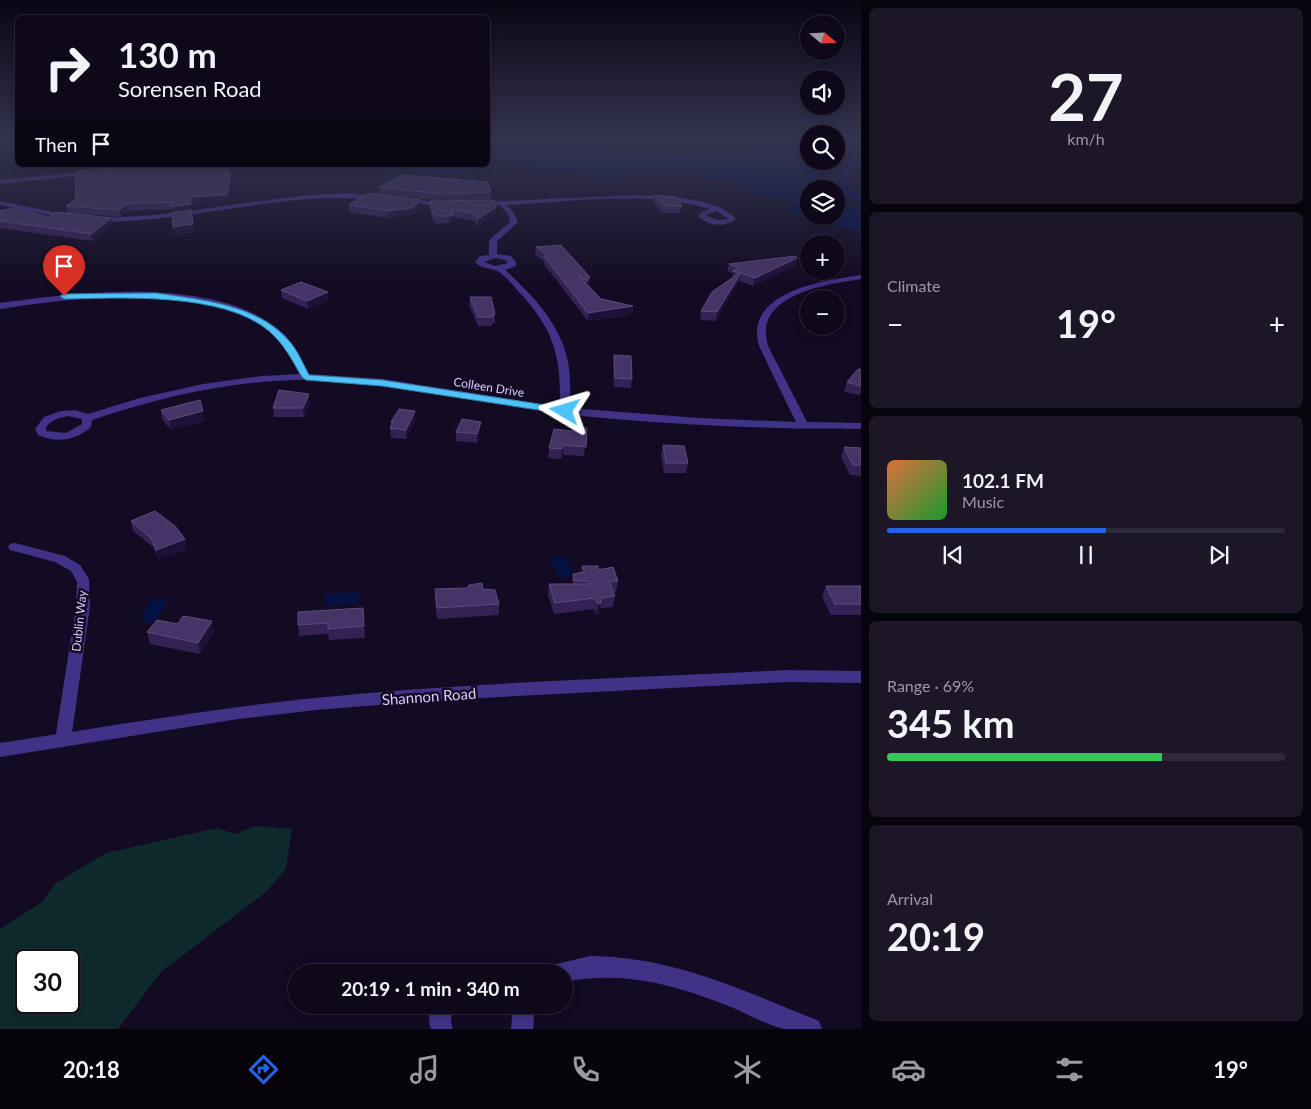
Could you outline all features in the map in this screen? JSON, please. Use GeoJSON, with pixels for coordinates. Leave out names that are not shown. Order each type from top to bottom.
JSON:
{"type":"FeatureCollection","features":[{"type":"Feature","properties":{"kind":"street"},"geometry":{"type":"LineString","coordinates":[[90,220],[160,219],[314,195],[355,195],[386,198]]}},
{"type":"Feature","properties":{"kind":"street"},"geometry":{"type":"LineString","coordinates":[[473,204],[652,197],[692,202],[716,209]]}},
{"type":"Feature","properties":{"kind":"street"},"geometry":{"type":"LineString","coordinates":[[401,200],[453,205]]}},
{"type":"Feature","properties":{"kind":"street"},"geometry":{"type":"LineString","coordinates":[[0,203],[78,218]]}},
{"type":"Feature","properties":{"kind":"street"},"geometry":{"type":"LineString","coordinates":[[493,256],[493,240],[512,226],[514,222],[512,215],[502,203]]}},
{"type":"Feature","properties":{"kind":"street"},"geometry":{"type":"LineString","coordinates":[[493,256],[506,257],[513,262],[508,267],[499,268],[485,267],[479,262],[482,258],[493,256]]}},
{"type":"Feature","properties":{"kind":"street"},"geometry":{"type":"LineString","coordinates":[[499,268],[533,304],[555,337],[563,363],[565,411]]}},
{"type":"Feature","properties":{"kind":"street"},"geometry":{"type":"LineString","coordinates":[[802,425],[763,344],[761,331],[763,320],[780,302],[807,288],[861,277]]}},
{"type":"Feature","properties":{"kind":"street"},"geometry":{"type":"LineString","coordinates":[[0,306],[64,296],[108,294],[156,295],[212,304],[244,314],[270,328],[287,344],[306,377]]}},
{"type":"Feature","properties":{"kind":"street","name":"Colleen Drive"},"geometry":{"type":"LineString","coordinates":[[87,418],[135,402],[185,390],[245,382],[306,377],[382,383],[565,411],[724,423],[861,426]]}},
{"type":"Feature","properties":{"kind":"street","name":"Dublin Way"},"geometry":{"type":"LineString","coordinates":[[14,547],[53,556],[71,564],[81,576],[84,589],[83,606],[63,740]]}},
{"type":"Feature","properties":{"kind":"street","name":"Shannon Road"},"geometry":{"type":"LineString","coordinates":[[0,750],[238,712],[442,694],[787,676],[861,677]]}},
{"type":"Feature","properties":{"kind":"street"},"geometry":{"type":"LineString","coordinates":[[573,970],[608,967],[656,972],[708,989],[811,1029]]}},
{"type":"Feature","properties":{"kind":"street"},"geometry":{"type":"LineString","coordinates":[[440,1014],[442,1029]]}},
{"type":"Feature","properties":{"kind":"street"},"geometry":{"type":"LineString","coordinates":[[522,1014],[522,1029]]}},
{"type":"Feature","properties":{"kind":"green space"},"geometry":{"type":"Polygon","coordinates":[[[255,826],[292,829],[286,869],[266,892],[161,972],[118,1029],[0,1029],[0,929],[42,902],[56,883],[106,853],[217,828],[235,834],[255,826]]]}},
{"type":"Feature","properties":{"kind":"shaded area"},"geometry":{"type":"Polygon","coordinates":[[[748,189],[800,189],[800,202],[757,195],[748,189]]]}},
{"type":"Feature","properties":{"kind":"shaded area"},"geometry":{"type":"Polygon","coordinates":[[[800,202],[800,215],[785,211],[800,202]]]}},
{"type":"Feature","properties":{"kind":"shaded area"},"geometry":{"type":"Polygon","coordinates":[[[845,207],[861,210],[861,232],[836,225],[845,225],[845,207]]]}},
{"type":"Feature","properties":{"kind":"shaded area"},"geometry":{"type":"Polygon","coordinates":[[[554,557],[566,558],[573,573],[570,577],[563,578],[558,575],[551,561],[554,557]]]}},
{"type":"Feature","properties":{"kind":"shaded area"},"geometry":{"type":"Polygon","coordinates":[[[358,592],[359,603],[326,606],[324,594],[358,592]]]}},
{"type":"Feature","properties":{"kind":"shaded area"},"geometry":{"type":"Polygon","coordinates":[[[151,599],[168,599],[155,622],[144,623],[145,619],[141,619],[151,599]]]}},
{"type":"Feature","properties":{"kind":"building"},"geometry":{"type":"Polygon","coordinates":[[[76,189],[228,189],[227,195],[190,197],[191,204],[171,207],[171,202],[126,204],[120,210],[66,206],[76,199],[76,189]]]}},
{"type":"Feature","properties":{"kind":"building"},"geometry":{"type":"Polygon","coordinates":[[[397,189],[490,189],[491,192],[442,194],[397,189]]]}},
{"type":"Feature","properties":{"kind":"building"},"geometry":{"type":"Polygon","coordinates":[[[368,193],[421,200],[412,208],[388,211],[349,205],[368,193]]]}},
{"type":"Feature","properties":{"kind":"building"},"geometry":{"type":"Polygon","coordinates":[[[654,195],[676,197],[682,206],[663,206],[654,195]]]}},
{"type":"Feature","properties":{"kind":"building"},"geometry":{"type":"Polygon","coordinates":[[[494,200],[496,207],[478,219],[475,214],[452,210],[453,215],[436,216],[433,214],[430,201],[494,200]]]}},
{"type":"Feature","properties":{"kind":"building"},"geometry":{"type":"Polygon","coordinates":[[[13,208],[49,217],[56,212],[111,218],[91,234],[0,221],[0,211],[13,208]]]}},
{"type":"Feature","properties":{"kind":"building"},"geometry":{"type":"Polygon","coordinates":[[[191,210],[193,224],[173,227],[172,213],[191,210]]]}},
{"type":"Feature","properties":{"kind":"building"},"geometry":{"type":"Polygon","coordinates":[[[561,245],[590,277],[587,281],[578,275],[601,299],[633,306],[588,313],[544,256],[547,255],[536,247],[561,245]]]}},
{"type":"Feature","properties":{"kind":"building"},"geometry":{"type":"Polygon","coordinates":[[[796,256],[797,258],[755,278],[741,273],[717,312],[701,311],[712,292],[739,273],[733,271],[740,268],[729,264],[796,256]]]}},
{"type":"Feature","properties":{"kind":"building"},"geometry":{"type":"Polygon","coordinates":[[[301,282],[328,292],[307,301],[281,290],[301,282]]]}},
{"type":"Feature","properties":{"kind":"building"},"geometry":{"type":"Polygon","coordinates":[[[470,297],[491,297],[495,314],[492,315],[493,317],[478,317],[470,297]]]}},
{"type":"Feature","properties":{"kind":"building"},"geometry":{"type":"Polygon","coordinates":[[[614,355],[631,356],[632,379],[615,378],[614,355]]]}},
{"type":"Feature","properties":{"kind":"building"},"geometry":{"type":"Polygon","coordinates":[[[858,369],[861,369],[861,386],[847,382],[858,369]]]}},
{"type":"Feature","properties":{"kind":"building"},"geometry":{"type":"Polygon","coordinates":[[[279,390],[309,394],[303,408],[273,408],[279,390]]]}},
{"type":"Feature","properties":{"kind":"building"},"geometry":{"type":"Polygon","coordinates":[[[200,400],[203,411],[169,420],[161,410],[200,400]]]}},
{"type":"Feature","properties":{"kind":"building"},"geometry":{"type":"Polygon","coordinates":[[[399,409],[415,411],[406,430],[390,428],[393,422],[391,422],[399,409]]]}},
{"type":"Feature","properties":{"kind":"building"},"geometry":{"type":"Polygon","coordinates":[[[462,419],[481,422],[477,434],[456,432],[462,419]]]}},
{"type":"Feature","properties":{"kind":"building"},"geometry":{"type":"Polygon","coordinates":[[[573,427],[587,428],[586,447],[564,445],[562,449],[549,448],[554,429],[572,431],[573,427]]]}},
{"type":"Feature","properties":{"kind":"building"},"geometry":{"type":"Polygon","coordinates":[[[663,445],[684,446],[688,463],[666,463],[663,445]]]}},
{"type":"Feature","properties":{"kind":"building"},"geometry":{"type":"Polygon","coordinates":[[[844,447],[861,448],[861,465],[853,465],[844,447]]]}},
{"type":"Feature","properties":{"kind":"building"},"geometry":{"type":"Polygon","coordinates":[[[155,511],[175,526],[185,539],[156,550],[151,538],[131,521],[155,511]]]}},
{"type":"Feature","properties":{"kind":"building"},"geometry":{"type":"Polygon","coordinates":[[[582,566],[598,566],[598,570],[613,567],[618,581],[609,581],[615,596],[600,598],[601,603],[598,604],[595,598],[555,603],[549,584],[590,584],[588,581],[574,581],[573,574],[585,572],[582,566]]]}},
{"type":"Feature","properties":{"kind":"building"},"geometry":{"type":"Polygon","coordinates":[[[482,583],[483,589],[495,590],[499,604],[437,608],[435,589],[468,588],[469,585],[482,583]]]}},
{"type":"Feature","properties":{"kind":"building"},"geometry":{"type":"Polygon","coordinates":[[[826,586],[861,586],[861,604],[835,604],[826,586]]]}},
{"type":"Feature","properties":{"kind":"building"},"geometry":{"type":"Polygon","coordinates":[[[363,608],[364,626],[328,629],[328,623],[298,625],[298,612],[363,608]]]}},
{"type":"Feature","properties":{"kind":"building"},"geometry":{"type":"Polygon","coordinates":[[[183,616],[212,621],[198,643],[147,632],[157,620],[178,624],[183,616]]]}},
{"type":"Feature","properties":{"kind":"waterway"},"geometry":{"type":"LineString","coordinates":[[838,189],[861,198]]}},
{"type":"Feature","properties":{"kind":"route"},"geometry":{"type":"LineString","coordinates":[[64,296],[88,294],[156,295],[212,304],[244,314],[270,328],[287,344],[306,377],[352,379],[505,404],[565,411]]}}]}
